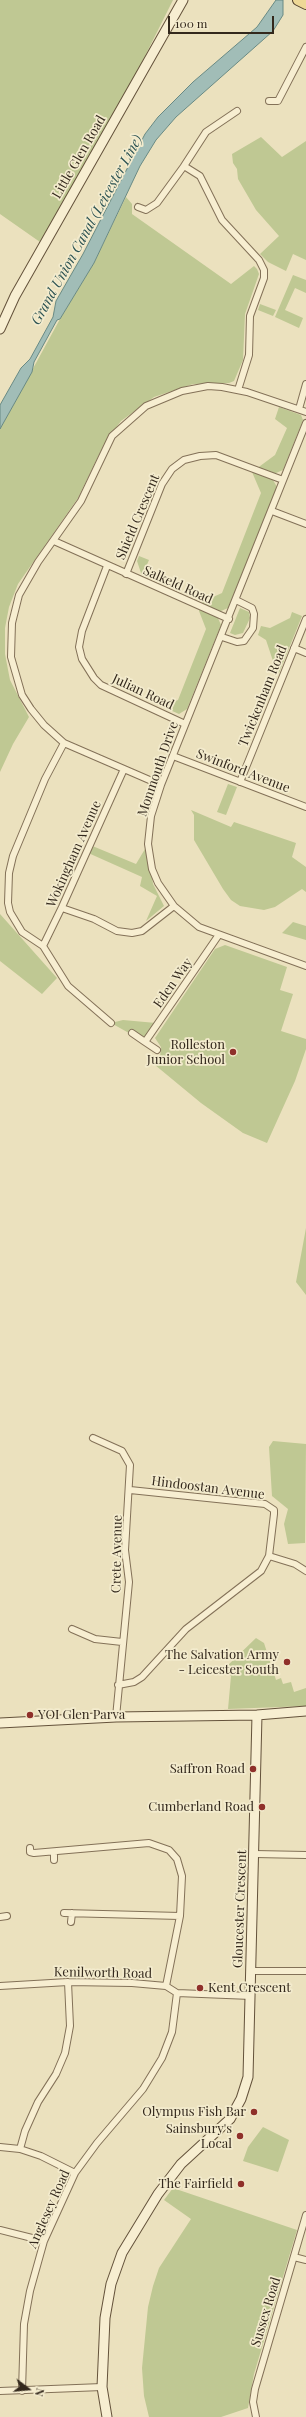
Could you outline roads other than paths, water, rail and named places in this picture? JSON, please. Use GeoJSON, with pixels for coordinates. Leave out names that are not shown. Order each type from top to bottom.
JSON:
{"type":"FeatureCollection","features":[{"type":"Feature","properties":{"kind":"main road"},"geometry":{"type":"LineString","coordinates":[[298,0],[306,4]]}},
{"type":"Feature","properties":{"kind":"street","name":"Little Glen Road"},"geometry":{"type":"LineString","coordinates":[[0,329],[15,296],[183,0]]}},
{"type":"Feature","properties":{"kind":"street"},"geometry":{"type":"LineString","coordinates":[[269,101],[278,101],[306,47]]}},
{"type":"Feature","properties":{"kind":"street"},"geometry":{"type":"LineString","coordinates":[[138,207],[146,210],[157,203],[184,166],[206,132],[237,111]]}},
{"type":"Feature","properties":{"kind":"street"},"geometry":{"type":"LineString","coordinates":[[184,166],[200,176],[222,220],[259,260],[264,270],[264,278],[250,316],[249,354],[238,390]]}},
{"type":"Feature","properties":{"kind":"street"},"geometry":{"type":"LineString","coordinates":[[299,409],[306,384]]}},
{"type":"Feature","properties":{"kind":"street"},"geometry":{"type":"LineString","coordinates":[[161,785],[64,742],[36,716],[22,695],[15,676],[10,647],[12,623],[19,595],[25,582],[81,501],[112,436],[135,413],[157,400],[182,391],[208,386],[238,390],[306,412]]}},
{"type":"Feature","properties":{"kind":"street","name":"Monmouth Drive"},"geometry":{"type":"LineString","coordinates":[[306,423],[222,637],[161,785],[151,816],[148,844],[152,869],[158,884],[174,906],[198,927],[218,936],[306,966]]}},
{"type":"Feature","properties":{"kind":"street","name":"Shield Crescent"},"geometry":{"type":"LineString","coordinates":[[126,574],[162,484],[172,469],[184,460],[200,456],[216,455],[283,480]]}},
{"type":"Feature","properties":{"kind":"street"},"geometry":{"type":"LineString","coordinates":[[272,511],[306,524]]}},
{"type":"Feature","properties":{"kind":"street","name":"Salkeld Road"},"geometry":{"type":"LineString","coordinates":[[54,541],[107,566],[229,619]]}},
{"type":"Feature","properties":{"kind":"street","name":"Julian Road"},"geometry":{"type":"LineString","coordinates":[[107,566],[82,631],[79,647],[82,659],[94,678],[101,685],[185,724]]}},
{"type":"Feature","properties":{"kind":"street"},"geometry":{"type":"LineString","coordinates":[[222,637],[237,642],[244,641],[252,628],[254,614],[252,608],[236,600]]}},
{"type":"Feature","properties":{"kind":"street","name":"Twickenham Road"},"geometry":{"type":"LineString","coordinates":[[240,782],[306,619]]}},
{"type":"Feature","properties":{"kind":"street"},"geometry":{"type":"LineString","coordinates":[[294,648],[306,652]]}},
{"type":"Feature","properties":{"kind":"street"},"geometry":{"type":"LineString","coordinates":[[64,742],[19,840],[9,873],[7,895],[10,912],[22,932],[42,946],[68,986],[111,1023]]}},
{"type":"Feature","properties":{"kind":"street","name":"Swinford Avenue"},"geometry":{"type":"LineString","coordinates":[[172,756],[306,807]]}},
{"type":"Feature","properties":{"kind":"street","name":"Wokingham Avenue"},"geometry":{"type":"LineString","coordinates":[[42,946],[62,908],[124,769]]}},
{"type":"Feature","properties":{"kind":"street"},"geometry":{"type":"LineString","coordinates":[[62,908],[94,919],[117,931],[132,933],[142,930],[174,906]]}},
{"type":"Feature","properties":{"kind":"street","name":"Eden Way"},"geometry":{"type":"LineString","coordinates":[[145,1042],[218,936]]}},
{"type":"Feature","properties":{"kind":"street"},"geometry":{"type":"LineString","coordinates":[[132,1033],[157,1050]]}},
{"type":"Feature","properties":{"kind":"street","name":"Crete Avenue"},"geometry":{"type":"LineString","coordinates":[[92,1438],[122,1451],[130,1461],[130,1490],[125,1550],[129,1582],[116,1716]]}},
{"type":"Feature","properties":{"kind":"street","name":"Hindoostan Avenue"},"geometry":{"type":"LineString","coordinates":[[118,1685],[134,1682],[142,1677],[186,1629],[261,1571],[268,1556],[274,1514],[274,1510],[265,1504],[130,1490]]}},
{"type":"Feature","properties":{"kind":"street"},"geometry":{"type":"LineString","coordinates":[[268,1556],[295,1564],[306,1571]]}},
{"type":"Feature","properties":{"kind":"street"},"geometry":{"type":"LineString","coordinates":[[72,1629],[95,1639],[122,1642]]}},
{"type":"Feature","properties":{"kind":"street"},"geometry":{"type":"LineString","coordinates":[[0,1723],[116,1716],[257,1715],[306,1711]]}},
{"type":"Feature","properties":{"kind":"street","name":"Gloucester Crescent"},"geometry":{"type":"LineString","coordinates":[[106,2417],[102,2387],[104,2318],[111,2284],[122,2253],[149,2207],[176,2169],[193,2151],[222,2128],[237,2107],[248,2077],[255,1854],[257,1715]]}},
{"type":"Feature","properties":{"kind":"street"},"geometry":{"type":"LineString","coordinates":[[30,1848],[31,1853],[150,1844],[169,1850],[178,1859],[182,1869],[180,1916],[166,1986]]}},
{"type":"Feature","properties":{"kind":"street"},"geometry":{"type":"LineString","coordinates":[[54,1852],[54,1860]]}},
{"type":"Feature","properties":{"kind":"street"},"geometry":{"type":"LineString","coordinates":[[255,1854],[306,1855]]}},
{"type":"Feature","properties":{"kind":"street"},"geometry":{"type":"LineString","coordinates":[[64,1913],[180,1916]]}},
{"type":"Feature","properties":{"kind":"street"},"geometry":{"type":"LineString","coordinates":[[71,1922],[72,1913]]}},
{"type":"Feature","properties":{"kind":"street"},"geometry":{"type":"LineString","coordinates":[[251,1971],[306,1971]]}},
{"type":"Feature","properties":{"kind":"street"},"geometry":{"type":"LineString","coordinates":[[20,2149],[25,2131],[34,2109],[56,2074],[65,2053],[70,2026],[68,1982]]}},
{"type":"Feature","properties":{"kind":"street","name":"Kenilworth Road"},"geometry":{"type":"LineString","coordinates":[[0,1986],[68,1982],[166,1986],[176,1993]]}},
{"type":"Feature","properties":{"kind":"street"},"geometry":{"type":"LineString","coordinates":[[176,1993],[251,1996]]}},
{"type":"Feature","properties":{"kind":"street","name":"Anglesey Road"},"geometry":{"type":"LineString","coordinates":[[22,2391],[24,2324],[30,2291],[44,2241],[75,2173],[97,2143],[143,2089],[162,2058],[172,2032],[176,1993]]}},
{"type":"Feature","properties":{"kind":"street"},"geometry":{"type":"LineString","coordinates":[[0,2147],[20,2149],[41,2156],[75,2173]]}},
{"type":"Feature","properties":{"kind":"street","name":"Sussex Road"},"geometry":{"type":"LineString","coordinates":[[256,2417],[253,2402],[255,2389],[306,2215]]}},
{"type":"Feature","properties":{"kind":"street"},"geometry":{"type":"LineString","coordinates":[[0,2230],[44,2241]]}},
{"type":"Feature","properties":{"kind":"street"},"geometry":{"type":"LineString","coordinates":[[294,2256],[306,2260]]}},
{"type":"Feature","properties":{"kind":"street"},"geometry":{"type":"LineString","coordinates":[[0,2391],[102,2387]]}},
{"type":"Feature","properties":{"kind":"water"},"geometry":{"type":"Polygon","coordinates":[[[276,0],[283,0],[283,15],[273,31],[176,117],[156,140],[140,166],[94,263],[60,319],[57,320],[34,362],[32,372],[0,429],[0,405],[21,368],[30,359],[53,317],[56,301],[83,254],[145,134],[158,117],[193,82],[257,27],[276,0]]]}},
{"type":"Feature","properties":{"kind":"place","name":"Rolleston Junior School"},"geometry":{"type":"Point","coordinates":[233,1052]}},
{"type":"Feature","properties":{"kind":"place","name":"The Salvation Army - Leicester South"},"geometry":{"type":"Point","coordinates":[287,1662]}},
{"type":"Feature","properties":{"kind":"place","name":"YOI Glen Parva"},"geometry":{"type":"Point","coordinates":[30,1715]}},
{"type":"Feature","properties":{"kind":"place","name":"Saffron Road"},"geometry":{"type":"Point","coordinates":[253,1769]}},
{"type":"Feature","properties":{"kind":"place","name":"Cumberland Road"},"geometry":{"type":"Point","coordinates":[262,1807]}},
{"type":"Feature","properties":{"kind":"place","name":"Kent Crescent"},"geometry":{"type":"Point","coordinates":[200,1988]}},
{"type":"Feature","properties":{"kind":"place","name":"Olympus Fish Bar"},"geometry":{"type":"Point","coordinates":[254,2112]}},
{"type":"Feature","properties":{"kind":"place","name":"Sainsbury's Local"},"geometry":{"type":"Point","coordinates":[240,2136]}},
{"type":"Feature","properties":{"kind":"place","name":"The Fairfield"},"geometry":{"type":"Point","coordinates":[241,2184]}},
{"type":"Feature","properties":{"kind":"water label","name":"Grand Union Canal (Leicester Line)"},"geometry":{"type":"Point","coordinates":[87,230]}}]}
